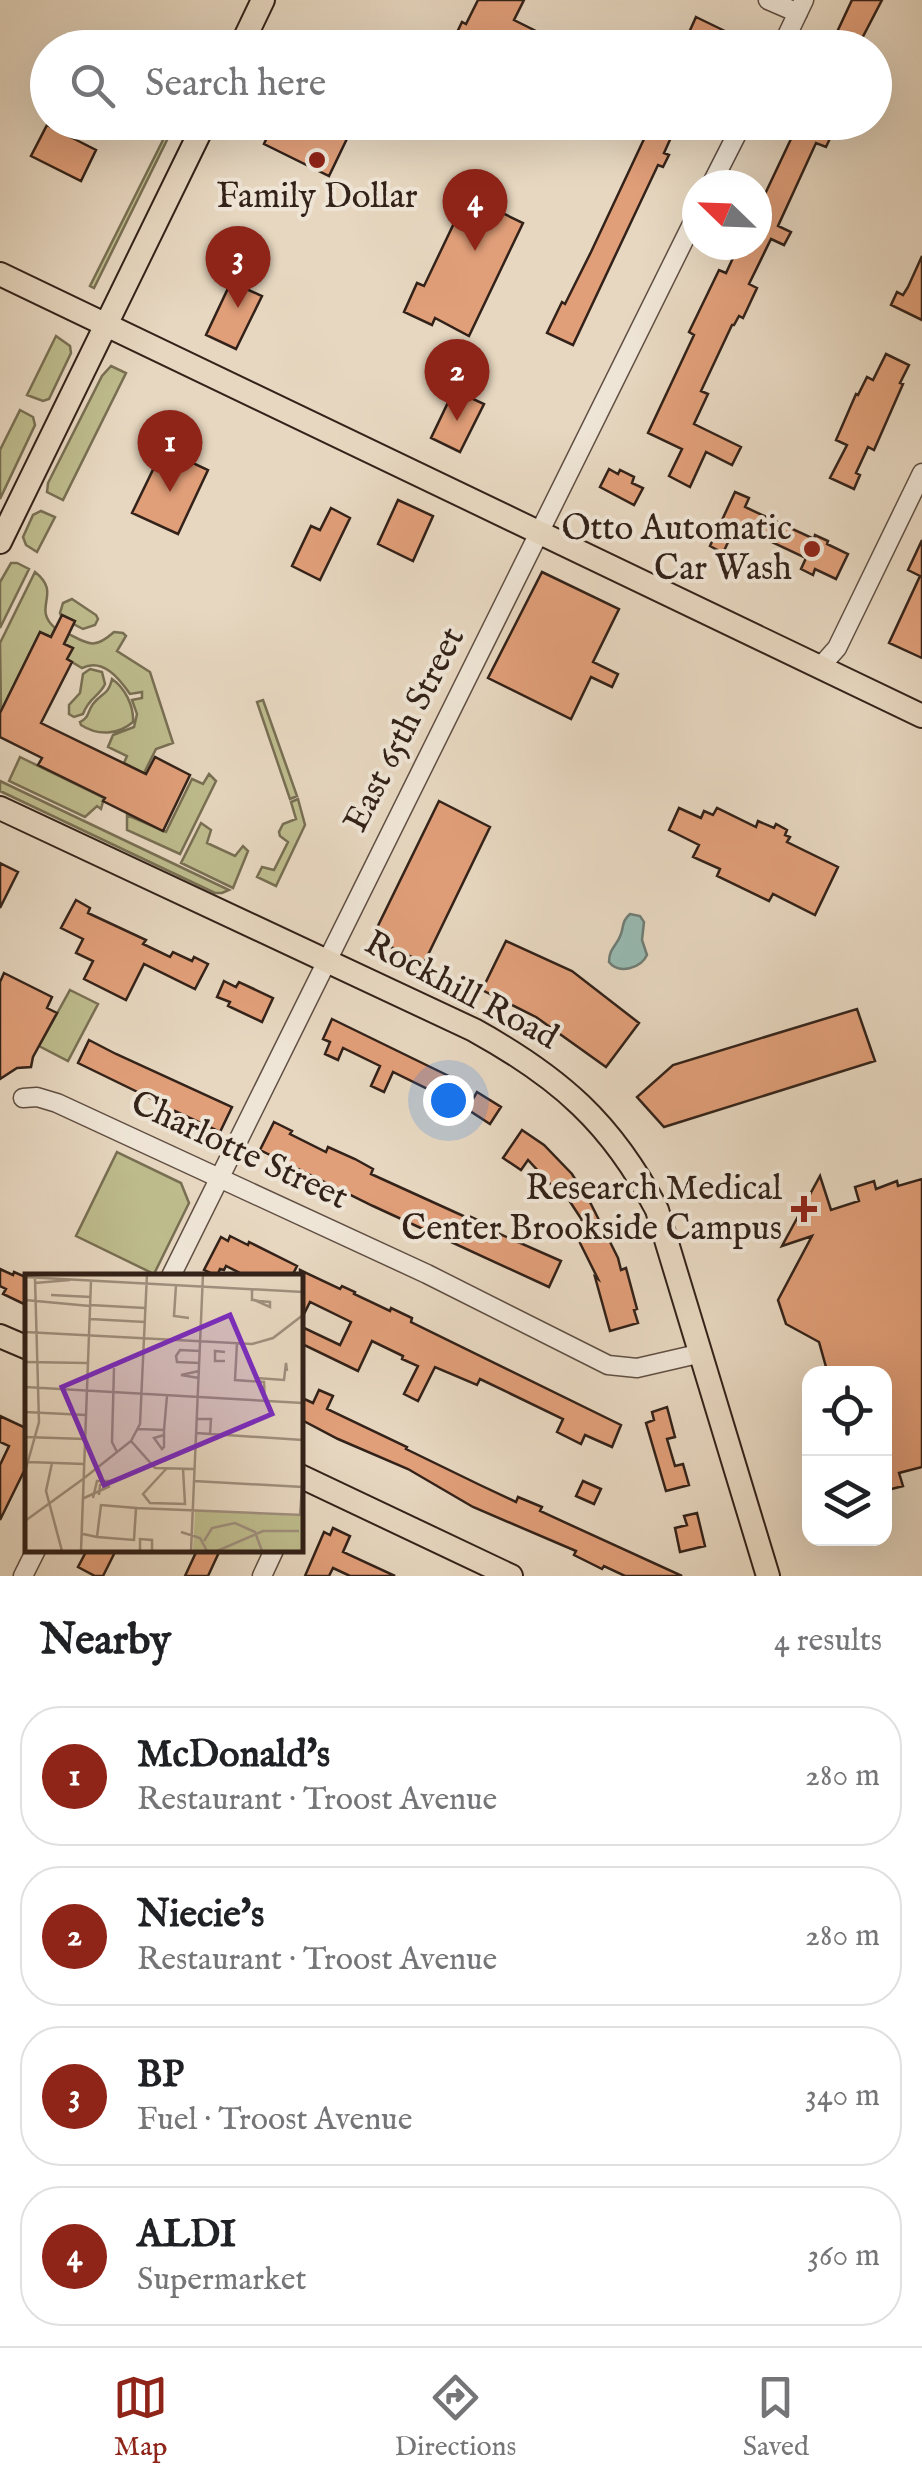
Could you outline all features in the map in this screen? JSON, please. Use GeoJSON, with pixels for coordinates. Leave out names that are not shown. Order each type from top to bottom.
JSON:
{"type":"FeatureCollection","features":[{"type":"Feature","properties":{"kind":"main road"},"geometry":{"type":"LineString","coordinates":[[249,30],[264,0]]}},
{"type":"Feature","properties":{"kind":"main road"},"geometry":{"type":"LineString","coordinates":[[0,542],[195,140]]}},
{"type":"Feature","properties":{"kind":"main road"},"geometry":{"type":"LineString","coordinates":[[0,274],[922,716]]}},
{"type":"Feature","properties":{"kind":"main road","name":"Rockhill Road"},"geometry":{"type":"LineString","coordinates":[[0,808],[474,1030],[558,1083],[595,1117],[638,1175],[657,1210],[768,1576]]}},
{"type":"Feature","properties":{"kind":"main road"},"geometry":{"type":"LineString","coordinates":[[0,1336],[25,1347]]}},
{"type":"Feature","properties":{"kind":"main road"},"geometry":{"type":"LineString","coordinates":[[302,1483],[497,1573]]}},
{"type":"Feature","properties":{"kind":"street"},"geometry":{"type":"LineString","coordinates":[[768,0],[801,7],[790,30]]}},
{"type":"Feature","properties":{"kind":"street"},"geometry":{"type":"LineString","coordinates":[[719,170],[734,140]]}},
{"type":"Feature","properties":{"kind":"street","name":"East 65th Street"},"geometry":{"type":"LineString","coordinates":[[172,1274],[682,244]]}},
{"type":"Feature","properties":{"kind":"street"},"geometry":{"type":"LineString","coordinates":[[820,667],[836,648],[922,473]]}},
{"type":"Feature","properties":{"kind":"street","name":"Charlotte Street"},"geometry":{"type":"LineString","coordinates":[[23,1098],[38,1097],[57,1103],[427,1274],[608,1365],[637,1368],[702,1353]]}},
{"type":"Feature","properties":{"kind":"street"},"geometry":{"type":"LineString","coordinates":[[23,1576],[36,1551]]}},
{"type":"Feature","properties":{"kind":"street"},"geometry":{"type":"LineString","coordinates":[[262,1576],[273,1551]]}},
{"type":"Feature","properties":{"kind":"shaded area"},"geometry":{"type":"Polygon","coordinates":[[[163,140],[167,140],[94,288],[90,286],[163,140]]]}},
{"type":"Feature","properties":{"kind":"shaded area"},"geometry":{"type":"Polygon","coordinates":[[[56,336],[70,346],[71,353],[49,399],[43,401],[27,395],[56,336]]]}},
{"type":"Feature","properties":{"kind":"shaded area"},"geometry":{"type":"Polygon","coordinates":[[[111,366],[126,373],[63,500],[47,492],[48,483],[102,376],[111,366]]]}},
{"type":"Feature","properties":{"kind":"shaded area"},"geometry":{"type":"Polygon","coordinates":[[[20,410],[33,417],[35,425],[0,499],[0,450],[20,410]]]}},
{"type":"Feature","properties":{"kind":"shaded area"},"geometry":{"type":"Polygon","coordinates":[[[41,511],[55,517],[37,552],[26,545],[23,537],[33,515],[41,511]]]}},
{"type":"Feature","properties":{"kind":"shaded area"},"geometry":{"type":"Polygon","coordinates":[[[11,563],[29,569],[0,628],[0,582],[11,563]]]}},
{"type":"Feature","properties":{"kind":"shaded area"},"geometry":{"type":"Polygon","coordinates":[[[35,572],[47,587],[46,613],[55,628],[51,637],[40,633],[1,711],[0,643],[35,572]]]}},
{"type":"Feature","properties":{"kind":"shaded area"},"geometry":{"type":"Polygon","coordinates":[[[72,599],[96,615],[95,625],[83,629],[62,618],[63,603],[72,599]]]}},
{"type":"Feature","properties":{"kind":"shaded area"},"geometry":{"type":"Polygon","coordinates":[[[114,632],[126,636],[117,651],[150,672],[173,743],[156,749],[144,773],[124,763],[127,756],[108,747],[113,735],[134,727],[137,714],[132,700],[142,698],[142,692],[130,694],[104,668],[82,668],[67,659],[73,648],[64,644],[69,634],[92,644],[114,632]]]}},
{"type":"Feature","properties":{"kind":"shaded area"},"geometry":{"type":"Polygon","coordinates":[[[90,669],[102,672],[105,684],[83,714],[74,717],[69,714],[69,705],[80,693],[83,674],[90,669]]]}},
{"type":"Feature","properties":{"kind":"shaded area"},"geometry":{"type":"Polygon","coordinates":[[[112,679],[128,698],[133,722],[108,732],[81,725],[96,700],[107,691],[112,679]]]}},
{"type":"Feature","properties":{"kind":"shaded area"},"geometry":{"type":"Polygon","coordinates":[[[263,700],[297,796],[290,799],[257,702],[263,700]]]}},
{"type":"Feature","properties":{"kind":"shaded area"},"geometry":{"type":"Polygon","coordinates":[[[20,757],[104,798],[101,809],[97,806],[85,817],[9,781],[20,757]]]}},
{"type":"Feature","properties":{"kind":"shaded area"},"geometry":{"type":"Polygon","coordinates":[[[209,774],[216,781],[180,854],[127,830],[127,815],[166,832],[192,779],[203,784],[209,774]]]}},
{"type":"Feature","properties":{"kind":"shaded area"},"geometry":{"type":"Polygon","coordinates":[[[0,781],[229,890],[215,893],[0,791],[0,781]]]}},
{"type":"Feature","properties":{"kind":"shaded area"},"geometry":{"type":"Polygon","coordinates":[[[298,799],[305,825],[276,886],[257,877],[262,867],[274,870],[288,842],[279,832],[283,824],[296,819],[291,802],[298,799]]]}},
{"type":"Feature","properties":{"kind":"shaded area"},"geometry":{"type":"Polygon","coordinates":[[[201,823],[211,830],[207,843],[235,856],[243,846],[248,851],[233,888],[181,863],[201,823]]]}},
{"type":"Feature","properties":{"kind":"shaded area"},"geometry":{"type":"Polygon","coordinates":[[[70,990],[98,1004],[68,1061],[39,1046],[70,990]]]}},
{"type":"Feature","properties":{"kind":"shaded area"},"geometry":{"type":"Polygon","coordinates":[[[117,1152],[181,1183],[189,1203],[154,1274],[76,1236],[117,1152]]]}},
{"type":"Feature","properties":{"kind":"water"},"geometry":{"type":"Polygon","coordinates":[[[630,914],[640,916],[644,922],[642,940],[647,955],[635,966],[624,969],[613,966],[609,957],[630,914]]]}},
{"type":"Feature","properties":{"kind":"building"},"geometry":{"type":"Polygon","coordinates":[[[478,0],[524,0],[514,20],[534,30],[458,30],[462,22],[466,24],[478,0]]]}},
{"type":"Feature","properties":{"kind":"building"},"geometry":{"type":"Polygon","coordinates":[[[852,0],[882,0],[866,30],[838,30],[852,0]]]}},
{"type":"Feature","properties":{"kind":"building"},"geometry":{"type":"Polygon","coordinates":[[[696,17],[723,30],[690,30],[696,17]]]}},
{"type":"Feature","properties":{"kind":"building"},"geometry":{"type":"Polygon","coordinates":[[[39,140],[76,140],[96,150],[81,181],[31,156],[39,140]]]}},
{"type":"Feature","properties":{"kind":"building"},"geometry":{"type":"Polygon","coordinates":[[[266,140],[346,140],[329,176],[264,144],[266,140]]]}},
{"type":"Feature","properties":{"kind":"building"},"geometry":{"type":"Polygon","coordinates":[[[644,140],[670,140],[664,153],[669,155],[663,167],[658,165],[573,345],[547,333],[591,252],[644,140]]]}},
{"type":"Feature","properties":{"kind":"building"},"geometry":{"type":"Polygon","coordinates":[[[791,140],[829,140],[826,147],[816,143],[778,226],[791,232],[784,245],[772,239],[772,179],[791,140]]]}},
{"type":"Feature","properties":{"kind":"building"},"geometry":{"type":"Polygon","coordinates":[[[467,196],[523,223],[469,336],[435,318],[432,325],[404,312],[417,283],[424,286],[467,196]]]}},
{"type":"Feature","properties":{"kind":"building"},"geometry":{"type":"Polygon","coordinates":[[[922,256],[922,320],[891,305],[897,292],[903,295],[922,256]]]}},
{"type":"Feature","properties":{"kind":"building"},"geometry":{"type":"Polygon","coordinates":[[[732,260],[761,260],[749,284],[757,288],[743,318],[739,316],[732,325],[701,391],[708,394],[694,424],[741,447],[732,465],[706,452],[690,487],[669,476],[682,449],[648,433],[694,335],[689,332],[719,270],[726,273],[732,260]]]}},
{"type":"Feature","properties":{"kind":"building"},"geometry":{"type":"Polygon","coordinates":[[[231,282],[262,296],[236,349],[206,335],[231,282]]]}},
{"type":"Feature","properties":{"kind":"building"},"geometry":{"type":"Polygon","coordinates":[[[886,354],[909,365],[874,450],[868,447],[856,473],[860,475],[854,489],[830,478],[847,445],[836,440],[856,394],[867,377],[873,380],[886,354]]]}},
{"type":"Feature","properties":{"kind":"building"},"geometry":{"type":"Polygon","coordinates":[[[454,390],[484,404],[460,452],[431,438],[454,390]]]}},
{"type":"Feature","properties":{"kind":"building"},"geometry":{"type":"Polygon","coordinates":[[[163,449],[208,470],[178,534],[132,513],[163,449]]]}},
{"type":"Feature","properties":{"kind":"building"},"geometry":{"type":"Polygon","coordinates":[[[609,469],[634,477],[632,483],[643,488],[634,505],[600,487],[609,469]]]}},
{"type":"Feature","properties":{"kind":"building","name":"Otto Automatic Car Wash"},"geometry":{"type":"Polygon","coordinates":[[[735,492],[749,498],[745,507],[814,539],[815,535],[848,554],[836,579],[815,569],[813,575],[801,569],[806,558],[736,525],[723,553],[710,546],[735,492]]]}},
{"type":"Feature","properties":{"kind":"building"},"geometry":{"type":"Polygon","coordinates":[[[398,500],[433,516],[413,561],[378,544],[398,500]]]}},
{"type":"Feature","properties":{"kind":"building"},"geometry":{"type":"Polygon","coordinates":[[[331,508],[350,518],[320,580],[292,566],[311,526],[320,530],[331,508]]]}},
{"type":"Feature","properties":{"kind":"building"},"geometry":{"type":"Polygon","coordinates":[[[922,540],[922,658],[889,643],[920,576],[908,570],[922,540]]]}},
{"type":"Feature","properties":{"kind":"building"},"geometry":{"type":"Polygon","coordinates":[[[542,572],[619,609],[593,662],[618,674],[612,687],[591,677],[571,719],[488,678],[542,572]]]}},
{"type":"Feature","properties":{"kind":"building"},"geometry":{"type":"Polygon","coordinates":[[[62,615],[75,621],[64,644],[73,648],[67,659],[72,662],[41,723],[146,774],[155,757],[190,775],[163,831],[38,765],[42,758],[0,737],[0,713],[40,632],[51,637],[62,615]]]}},
{"type":"Feature","properties":{"kind":"building"},"geometry":{"type":"Polygon","coordinates":[[[439,801],[490,827],[424,963],[372,938],[439,801]]]}},
{"type":"Feature","properties":{"kind":"building"},"geometry":{"type":"Polygon","coordinates":[[[679,808],[701,818],[704,811],[713,815],[717,808],[756,827],[758,821],[774,828],[776,824],[787,830],[787,842],[838,867],[815,915],[773,894],[769,901],[717,876],[720,869],[693,857],[699,845],[669,830],[679,808]]]}},
{"type":"Feature","properties":{"kind":"building"},"geometry":{"type":"Polygon","coordinates":[[[0,863],[18,872],[0,908],[0,863]]]}},
{"type":"Feature","properties":{"kind":"building"},"geometry":{"type":"Polygon","coordinates":[[[76,900],[90,908],[88,913],[146,940],[143,944],[170,957],[173,952],[208,964],[195,989],[144,964],[126,1000],[84,979],[93,961],[76,953],[83,939],[61,928],[76,900]]]}},
{"type":"Feature","properties":{"kind":"building"},"geometry":{"type":"Polygon","coordinates":[[[506,941],[572,971],[639,1023],[606,1067],[536,1017],[482,990],[506,941]]]}},
{"type":"Feature","properties":{"kind":"building"},"geometry":{"type":"Polygon","coordinates":[[[4,973],[52,997],[47,1008],[57,1013],[31,1067],[17,1068],[0,1079],[0,982],[4,973]]]}},
{"type":"Feature","properties":{"kind":"building"},"geometry":{"type":"Polygon","coordinates":[[[224,981],[236,987],[239,982],[273,998],[262,1022],[217,997],[224,981]]]}},
{"type":"Feature","properties":{"kind":"building"},"geometry":{"type":"Polygon","coordinates":[[[857,1009],[875,1061],[664,1127],[637,1097],[673,1065],[857,1009]]]}},
{"type":"Feature","properties":{"kind":"building"},"geometry":{"type":"Polygon","coordinates":[[[332,1019],[457,1080],[448,1099],[393,1072],[384,1092],[371,1086],[380,1066],[343,1048],[338,1060],[325,1054],[330,1042],[323,1039],[332,1019]]]}},
{"type":"Feature","properties":{"kind":"building"},"geometry":{"type":"Polygon","coordinates":[[[89,1040],[232,1107],[220,1132],[158,1107],[154,1100],[78,1063],[89,1040]]]}},
{"type":"Feature","properties":{"kind":"building"},"geometry":{"type":"Polygon","coordinates":[[[477,1092],[501,1107],[490,1124],[467,1109],[477,1092]]]}},
{"type":"Feature","properties":{"kind":"building"},"geometry":{"type":"Polygon","coordinates":[[[274,1122],[326,1152],[328,1147],[355,1159],[373,1169],[371,1174],[561,1261],[549,1287],[260,1150],[274,1122]]]}},
{"type":"Feature","properties":{"kind":"building"},"geometry":{"type":"Polygon","coordinates":[[[522,1130],[544,1145],[572,1174],[591,1204],[621,1270],[626,1268],[638,1323],[610,1331],[595,1277],[598,1279],[577,1237],[584,1234],[577,1222],[582,1220],[559,1185],[555,1189],[528,1160],[521,1170],[503,1158],[522,1130]]]}},
{"type":"Feature","properties":{"kind":"building","name":"Research Medical Center Brookside Campus"},"geometry":{"type":"Polygon","coordinates":[[[820,1176],[831,1210],[859,1201],[855,1187],[874,1181],[876,1189],[897,1181],[898,1186],[922,1179],[922,1467],[899,1473],[903,1486],[892,1489],[892,1366],[826,1366],[819,1342],[786,1324],[778,1300],[812,1236],[782,1246],[820,1176]]]}},
{"type":"Feature","properties":{"kind":"building"},"geometry":{"type":"Polygon","coordinates":[[[230,1236],[248,1245],[249,1242],[297,1266],[293,1274],[242,1274],[226,1266],[218,1274],[204,1270],[221,1237],[228,1241],[230,1236]]]}},
{"type":"Feature","properties":{"kind":"building"},"geometry":{"type":"Polygon","coordinates":[[[0,1269],[25,1277],[25,1305],[3,1294],[6,1289],[0,1286],[0,1269]]]}},
{"type":"Feature","properties":{"kind":"building"},"geometry":{"type":"Polygon","coordinates":[[[300,1270],[390,1311],[391,1308],[412,1318],[411,1322],[621,1425],[612,1447],[585,1435],[581,1444],[557,1432],[563,1419],[480,1379],[477,1385],[435,1367],[418,1401],[404,1394],[418,1366],[372,1341],[358,1371],[302,1344],[302,1327],[340,1345],[351,1322],[310,1302],[302,1318],[300,1270]]]}},
{"type":"Feature","properties":{"kind":"building"},"geometry":{"type":"Polygon","coordinates":[[[319,1390],[333,1396],[327,1409],[516,1502],[518,1497],[542,1507],[540,1511],[682,1576],[625,1576],[604,1566],[602,1569],[574,1555],[576,1551],[473,1507],[408,1469],[302,1420],[302,1398],[313,1403],[319,1390]]]}},
{"type":"Feature","properties":{"kind":"building"},"geometry":{"type":"Polygon","coordinates":[[[667,1407],[675,1437],[667,1439],[675,1466],[683,1464],[689,1485],[666,1491],[646,1423],[654,1420],[652,1412],[667,1407]]]}},
{"type":"Feature","properties":{"kind":"building"},"geometry":{"type":"Polygon","coordinates":[[[0,1416],[25,1428],[25,1469],[0,1520],[0,1465],[9,1446],[0,1442],[0,1416]]]}},
{"type":"Feature","properties":{"kind":"building"},"geometry":{"type":"Polygon","coordinates":[[[583,1481],[601,1489],[594,1504],[576,1496],[583,1481]]]}},
{"type":"Feature","properties":{"kind":"building"},"geometry":{"type":"Polygon","coordinates":[[[697,1513],[705,1546],[680,1552],[675,1528],[687,1525],[684,1516],[697,1513]]]}},
{"type":"Feature","properties":{"kind":"building"},"geometry":{"type":"Polygon","coordinates":[[[333,1528],[350,1536],[343,1552],[395,1576],[350,1576],[333,1568],[329,1576],[305,1576],[324,1532],[330,1535],[333,1528]]]}},
{"type":"Feature","properties":{"kind":"building"},"geometry":{"type":"Polygon","coordinates":[[[86,1551],[116,1551],[103,1576],[78,1567],[86,1551]]]}},
{"type":"Feature","properties":{"kind":"building"},"geometry":{"type":"Polygon","coordinates":[[[197,1551],[220,1551],[208,1576],[185,1576],[197,1551]]]}},
{"type":"Feature","properties":{"kind":"place","name":"Family Dollar"},"geometry":{"type":"Point","coordinates":[317,160]}},
{"type":"Feature","properties":{"kind":"place","name":"ALDI"},"geometry":{"type":"Point","coordinates":[475,251]}},
{"type":"Feature","properties":{"kind":"place","name":"BP"},"geometry":{"type":"Point","coordinates":[238,308]}},
{"type":"Feature","properties":{"kind":"place","name":"Niecie's"},"geometry":{"type":"Point","coordinates":[457,421]}},
{"type":"Feature","properties":{"kind":"place","name":"McDonald's"},"geometry":{"type":"Point","coordinates":[170,492]}},
{"type":"Feature","properties":{"kind":"place","name":"Otto Automatic Car Wash"},"geometry":{"type":"Point","coordinates":[812,549]}},
{"type":"Feature","properties":{"kind":"place","name":"Research Medical Center Brookside Campus"},"geometry":{"type":"Point","coordinates":[804,1209]}}]}
